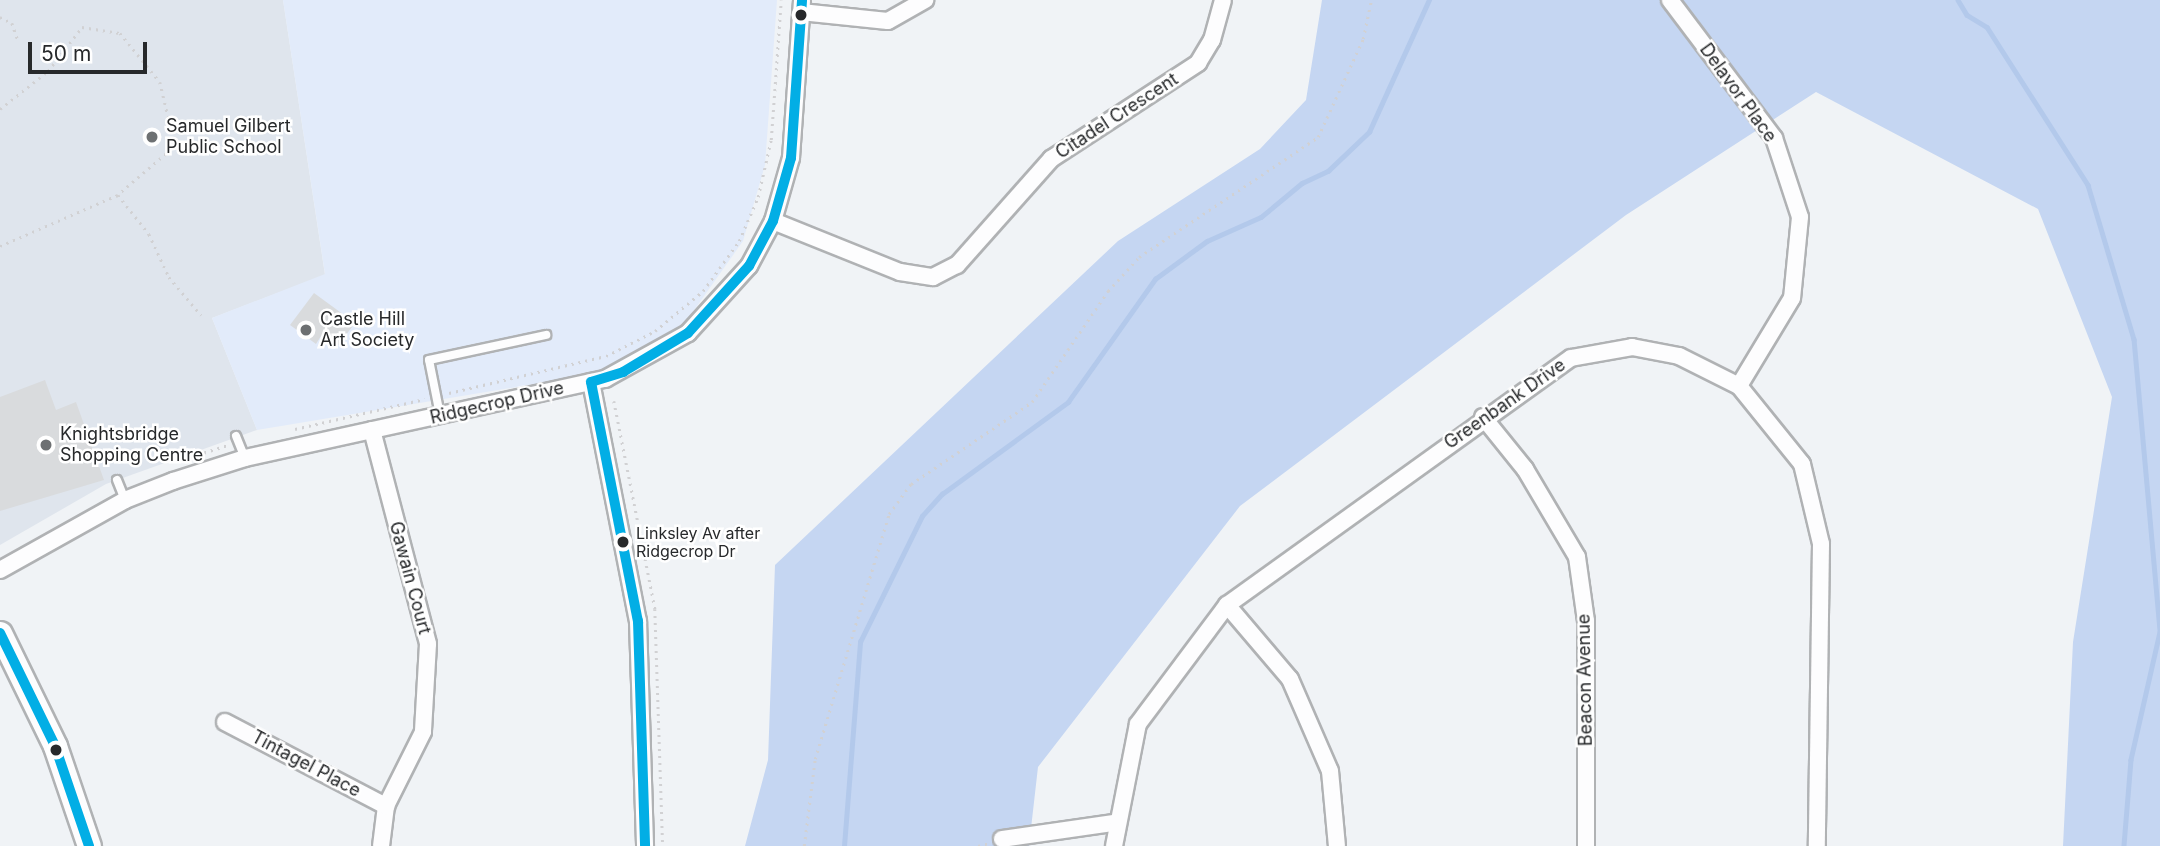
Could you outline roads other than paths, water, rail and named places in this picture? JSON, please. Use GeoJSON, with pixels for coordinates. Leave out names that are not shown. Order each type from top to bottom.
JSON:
{"type":"FeatureCollection","features":[{"type":"Feature","properties":{"kind":"main road"},"geometry":{"type":"LineString","coordinates":[[0,632],[55,746],[89,846]]}},
{"type":"Feature","properties":{"kind":"street"},"geometry":{"type":"LineString","coordinates":[[801,6],[888,21],[925,0]]}},
{"type":"Feature","properties":{"kind":"street","name":"Citadel Crescent"},"geometry":{"type":"LineString","coordinates":[[773,221],[900,272],[933,277],[957,265],[1051,159],[1198,63],[1216,32],[1223,0]]}},
{"type":"Feature","properties":{"kind":"street","name":"Delavor Place"},"geometry":{"type":"LineString","coordinates":[[1670,0],[1774,138],[1800,217],[1792,298],[1739,386]]}},
{"type":"Feature","properties":{"kind":"street","name":"Ridgecrop Drive"},"geometry":{"type":"LineString","coordinates":[[0,570],[125,499],[245,458],[591,382],[623,372],[688,333],[749,266],[773,221],[791,158],[801,6]]}},
{"type":"Feature","properties":{"kind":"street","name":"Greenbank Drive"},"geometry":{"type":"LineString","coordinates":[[1114,846],[1113,823],[1138,724],[1227,606],[1483,417],[1572,358],[1632,347],[1679,356],[1739,386],[1802,464],[1821,544],[1817,846]]}},
{"type":"Feature","properties":{"kind":"street"},"geometry":{"type":"LineString","coordinates":[[591,382],[638,621],[645,846]]}},
{"type":"Feature","properties":{"kind":"street","name":"Beacon Avenue"},"geometry":{"type":"LineString","coordinates":[[1483,417],[1525,469],[1577,557],[1586,621],[1586,846]]}},
{"type":"Feature","properties":{"kind":"street","name":"Gawain Court"},"geometry":{"type":"LineString","coordinates":[[372,430],[428,644],[423,732],[386,806],[381,846]]}},
{"type":"Feature","properties":{"kind":"street"},"geometry":{"type":"LineString","coordinates":[[1227,606],[1290,679],[1330,771],[1338,846]]}},
{"type":"Feature","properties":{"kind":"street","name":"Tintagel Place"},"geometry":{"type":"LineString","coordinates":[[225,722],[386,806]]}},
{"type":"Feature","properties":{"kind":"street"},"geometry":{"type":"LineString","coordinates":[[1002,839],[1113,823]]}},
{"type":"Feature","properties":{"kind":"lane"},"geometry":{"type":"LineString","coordinates":[[441,416],[429,360],[546,335]]}},
{"type":"Feature","properties":{"kind":"lane"},"geometry":{"type":"LineString","coordinates":[[237,440],[245,458]]}},
{"type":"Feature","properties":{"kind":"lane"},"geometry":{"type":"LineString","coordinates":[[117,480],[125,499]]}},
{"type":"Feature","properties":{"kind":"waterway"},"geometry":{"type":"LineString","coordinates":[[844,846],[860,642],[922,516],[942,494],[1068,402],[1155,279],[1207,241],[1261,217],[1302,183],[1328,171],[1369,132],[1429,0]]}},
{"type":"Feature","properties":{"kind":"waterway"},"geometry":{"type":"LineString","coordinates":[[1958,0],[1967,15],[1987,27],[2088,185],[2134,339],[2160,632],[2131,760],[2124,846]]}},
{"type":"Feature","properties":{"kind":"place","name":"Samuel Gilbert Public School"},"geometry":{"type":"Point","coordinates":[152,137]}},
{"type":"Feature","properties":{"kind":"place","name":"Castle Hill Art Society"},"geometry":{"type":"Point","coordinates":[306,330]}},
{"type":"Feature","properties":{"kind":"place","name":"Knightsbridge Shopping Centre"},"geometry":{"type":"Point","coordinates":[46,445]}},
{"type":"Feature","properties":{"kind":"place","name":"Linksley Av after Ridgecrop Dr"},"geometry":{"type":"Point","coordinates":[623,542]}}]}
